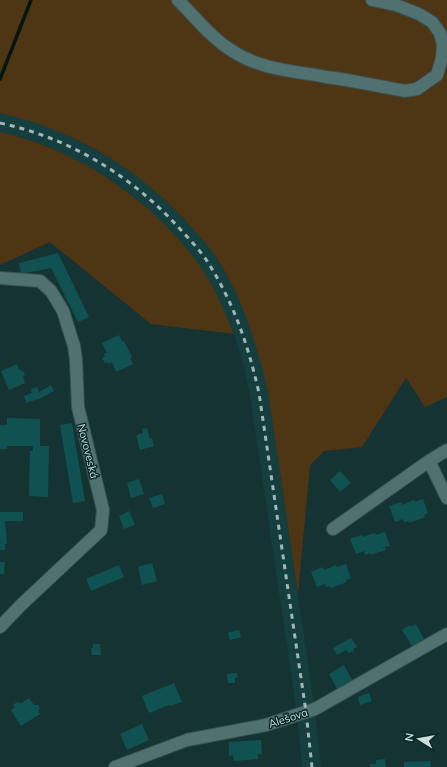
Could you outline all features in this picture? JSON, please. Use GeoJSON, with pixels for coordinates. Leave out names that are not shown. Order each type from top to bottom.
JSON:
{"type":"FeatureCollection","features":[{"type":"Feature","properties":{"kind":"street"},"geometry":{"type":"LineString","coordinates":[[178,0],[216,40],[235,53],[258,63],[287,71],[326,76],[406,91],[417,89],[437,75],[442,58],[443,45],[440,33],[432,22],[419,14],[372,0]]}},
{"type":"Feature","properties":{"kind":"street","name":"Novoveská"},"geometry":{"type":"LineString","coordinates":[[0,278],[40,281],[51,291],[63,311],[74,346],[78,407],[103,510],[101,530],[21,605],[0,627]]}},
{"type":"Feature","properties":{"kind":"street"},"geometry":{"type":"LineString","coordinates":[[333,529],[429,461],[447,450]]}},
{"type":"Feature","properties":{"kind":"street"},"geometry":{"type":"LineString","coordinates":[[429,461],[447,498]]}},
{"type":"Feature","properties":{"kind":"street","name":"Alešova"},"geometry":{"type":"LineString","coordinates":[[115,767],[187,740],[266,725],[315,709],[447,634]]}},
{"type":"Feature","properties":{"kind":"shaded area"},"geometry":{"type":"Polygon","coordinates":[[[0,0],[447,0],[447,397],[425,407],[406,378],[362,447],[324,451],[310,465],[298,594],[268,392],[248,322],[226,273],[216,257],[187,222],[147,184],[125,168],[78,140],[53,129],[0,113],[0,0]]]}},
{"type":"Feature","properties":{"kind":"shaded area"},"geometry":{"type":"Polygon","coordinates":[[[0,113],[26,119],[57,130],[116,161],[143,180],[202,238],[216,257],[235,290],[251,328],[261,359],[268,392],[315,711],[321,767],[302,767],[297,713],[250,395],[234,334],[218,299],[201,268],[187,250],[164,225],[132,195],[107,177],[50,147],[21,137],[0,132],[0,113]]]}},
{"type":"Feature","properties":{"kind":"shaded area"},"geometry":{"type":"Polygon","coordinates":[[[0,132],[30,140],[58,151],[86,165],[137,199],[181,242],[200,266],[215,291],[234,334],[151,324],[50,242],[0,265],[0,132]]]}},
{"type":"Feature","properties":{"kind":"building"},"geometry":{"type":"Polygon","coordinates":[[[58,253],[89,317],[78,322],[51,268],[21,274],[19,263],[58,253]]]}},
{"type":"Feature","properties":{"kind":"building"},"geometry":{"type":"Polygon","coordinates":[[[119,335],[122,341],[124,341],[132,357],[130,358],[133,364],[116,372],[112,362],[109,364],[108,362],[105,363],[102,358],[105,356],[104,354],[107,353],[102,343],[119,335]]]}},
{"type":"Feature","properties":{"kind":"building"},"geometry":{"type":"Polygon","coordinates":[[[17,364],[19,370],[23,371],[25,375],[23,377],[25,383],[9,390],[1,371],[17,364]]]}},
{"type":"Feature","properties":{"kind":"building"},"geometry":{"type":"Polygon","coordinates":[[[51,385],[54,391],[41,398],[26,403],[24,396],[32,393],[31,389],[37,387],[39,392],[51,385]]]}},
{"type":"Feature","properties":{"kind":"building"},"geometry":{"type":"Polygon","coordinates":[[[7,418],[40,419],[40,446],[49,446],[48,497],[29,496],[30,451],[33,451],[33,446],[7,446],[7,449],[0,449],[0,425],[7,425],[7,418]]]}},
{"type":"Feature","properties":{"kind":"building"},"geometry":{"type":"Polygon","coordinates":[[[72,423],[85,501],[73,503],[60,425],[72,423]]]}},
{"type":"Feature","properties":{"kind":"building"},"geometry":{"type":"Polygon","coordinates":[[[147,428],[154,446],[140,450],[136,435],[143,433],[142,429],[147,428]]]}},
{"type":"Feature","properties":{"kind":"building"},"geometry":{"type":"Polygon","coordinates":[[[340,471],[351,483],[340,492],[330,480],[340,471]]]}},
{"type":"Feature","properties":{"kind":"building"},"geometry":{"type":"Polygon","coordinates":[[[139,479],[144,494],[131,498],[127,483],[139,479]]]}},
{"type":"Feature","properties":{"kind":"building"},"geometry":{"type":"Polygon","coordinates":[[[162,494],[165,504],[153,508],[149,498],[162,494]]]}},
{"type":"Feature","properties":{"kind":"building"},"geometry":{"type":"Polygon","coordinates":[[[423,499],[428,513],[424,515],[425,517],[409,523],[408,521],[404,522],[403,519],[395,522],[389,506],[401,502],[402,505],[414,500],[415,502],[423,499]]]}},
{"type":"Feature","properties":{"kind":"building"},"geometry":{"type":"Polygon","coordinates":[[[129,511],[135,525],[124,529],[119,516],[129,511]]]}},
{"type":"Feature","properties":{"kind":"building"},"geometry":{"type":"Polygon","coordinates":[[[0,512],[23,512],[23,521],[5,521],[7,544],[5,544],[5,550],[0,550],[0,512]]]}},
{"type":"Feature","properties":{"kind":"building"},"geometry":{"type":"Polygon","coordinates":[[[385,532],[390,546],[385,547],[386,550],[370,555],[370,553],[365,555],[364,551],[356,554],[350,539],[362,535],[363,537],[375,533],[376,535],[385,532]]]}},
{"type":"Feature","properties":{"kind":"building"},"geometry":{"type":"Polygon","coordinates":[[[0,562],[5,562],[4,574],[0,574],[0,562]]]}},
{"type":"Feature","properties":{"kind":"building"},"geometry":{"type":"Polygon","coordinates":[[[152,563],[157,581],[142,585],[138,567],[152,563]]]}},
{"type":"Feature","properties":{"kind":"building"},"geometry":{"type":"Polygon","coordinates":[[[346,564],[351,578],[346,580],[347,582],[331,588],[331,586],[326,587],[325,584],[317,587],[311,572],[323,567],[324,570],[336,565],[337,567],[346,564]]]}},
{"type":"Feature","properties":{"kind":"building"},"geometry":{"type":"Polygon","coordinates":[[[119,565],[124,577],[91,591],[86,579],[119,565]]]}},
{"type":"Feature","properties":{"kind":"building"},"geometry":{"type":"Polygon","coordinates":[[[416,624],[424,639],[412,646],[402,630],[410,625],[411,627],[416,624]]]}},
{"type":"Feature","properties":{"kind":"building"},"geometry":{"type":"Polygon","coordinates":[[[239,630],[241,637],[230,640],[228,633],[239,630]]]}},
{"type":"Feature","properties":{"kind":"building"},"geometry":{"type":"Polygon","coordinates":[[[351,638],[357,647],[353,649],[354,651],[349,653],[346,650],[337,655],[333,648],[351,638]]]}},
{"type":"Feature","properties":{"kind":"building"},"geometry":{"type":"Polygon","coordinates":[[[93,644],[100,644],[101,655],[92,655],[91,648],[93,648],[93,644]]]}},
{"type":"Feature","properties":{"kind":"building"},"geometry":{"type":"Polygon","coordinates":[[[344,665],[352,680],[337,689],[329,674],[344,665]]]}},
{"type":"Feature","properties":{"kind":"building"},"geometry":{"type":"Polygon","coordinates":[[[237,673],[238,677],[235,678],[235,683],[228,683],[227,674],[237,673]]]}},
{"type":"Feature","properties":{"kind":"building"},"geometry":{"type":"Polygon","coordinates":[[[174,683],[182,702],[169,705],[149,713],[142,696],[174,683]]]}},
{"type":"Feature","properties":{"kind":"building"},"geometry":{"type":"Polygon","coordinates":[[[369,693],[372,701],[360,705],[358,697],[369,693]]]}},
{"type":"Feature","properties":{"kind":"building"},"geometry":{"type":"Polygon","coordinates":[[[29,698],[34,705],[38,705],[40,708],[38,712],[40,714],[21,726],[11,710],[15,707],[13,705],[17,702],[21,703],[29,698]]]}},
{"type":"Feature","properties":{"kind":"building"},"geometry":{"type":"Polygon","coordinates":[[[142,724],[149,740],[127,750],[120,734],[142,724]]]}},
{"type":"Feature","properties":{"kind":"building"},"geometry":{"type":"Polygon","coordinates":[[[261,740],[262,754],[258,754],[258,759],[234,761],[233,755],[229,756],[229,742],[261,740]]]}},
{"type":"Feature","properties":{"kind":"building"},"geometry":{"type":"Polygon","coordinates":[[[385,759],[386,767],[370,767],[370,764],[376,764],[376,760],[385,759]]]}},
{"type":"Feature","properties":{"kind":"building"},"geometry":{"type":"Polygon","coordinates":[[[430,761],[431,767],[404,767],[404,762],[430,761]]]}},
{"type":"Feature","properties":{"kind":"waterway"},"geometry":{"type":"LineString","coordinates":[[0,79],[31,0]]}},
{"type":"Feature","properties":{"kind":"railway"},"geometry":{"type":"LineString","coordinates":[[0,123],[51,138],[75,149],[120,176],[161,210],[191,241],[209,264],[226,295],[240,326],[259,393],[306,712],[312,767]]}}]}
